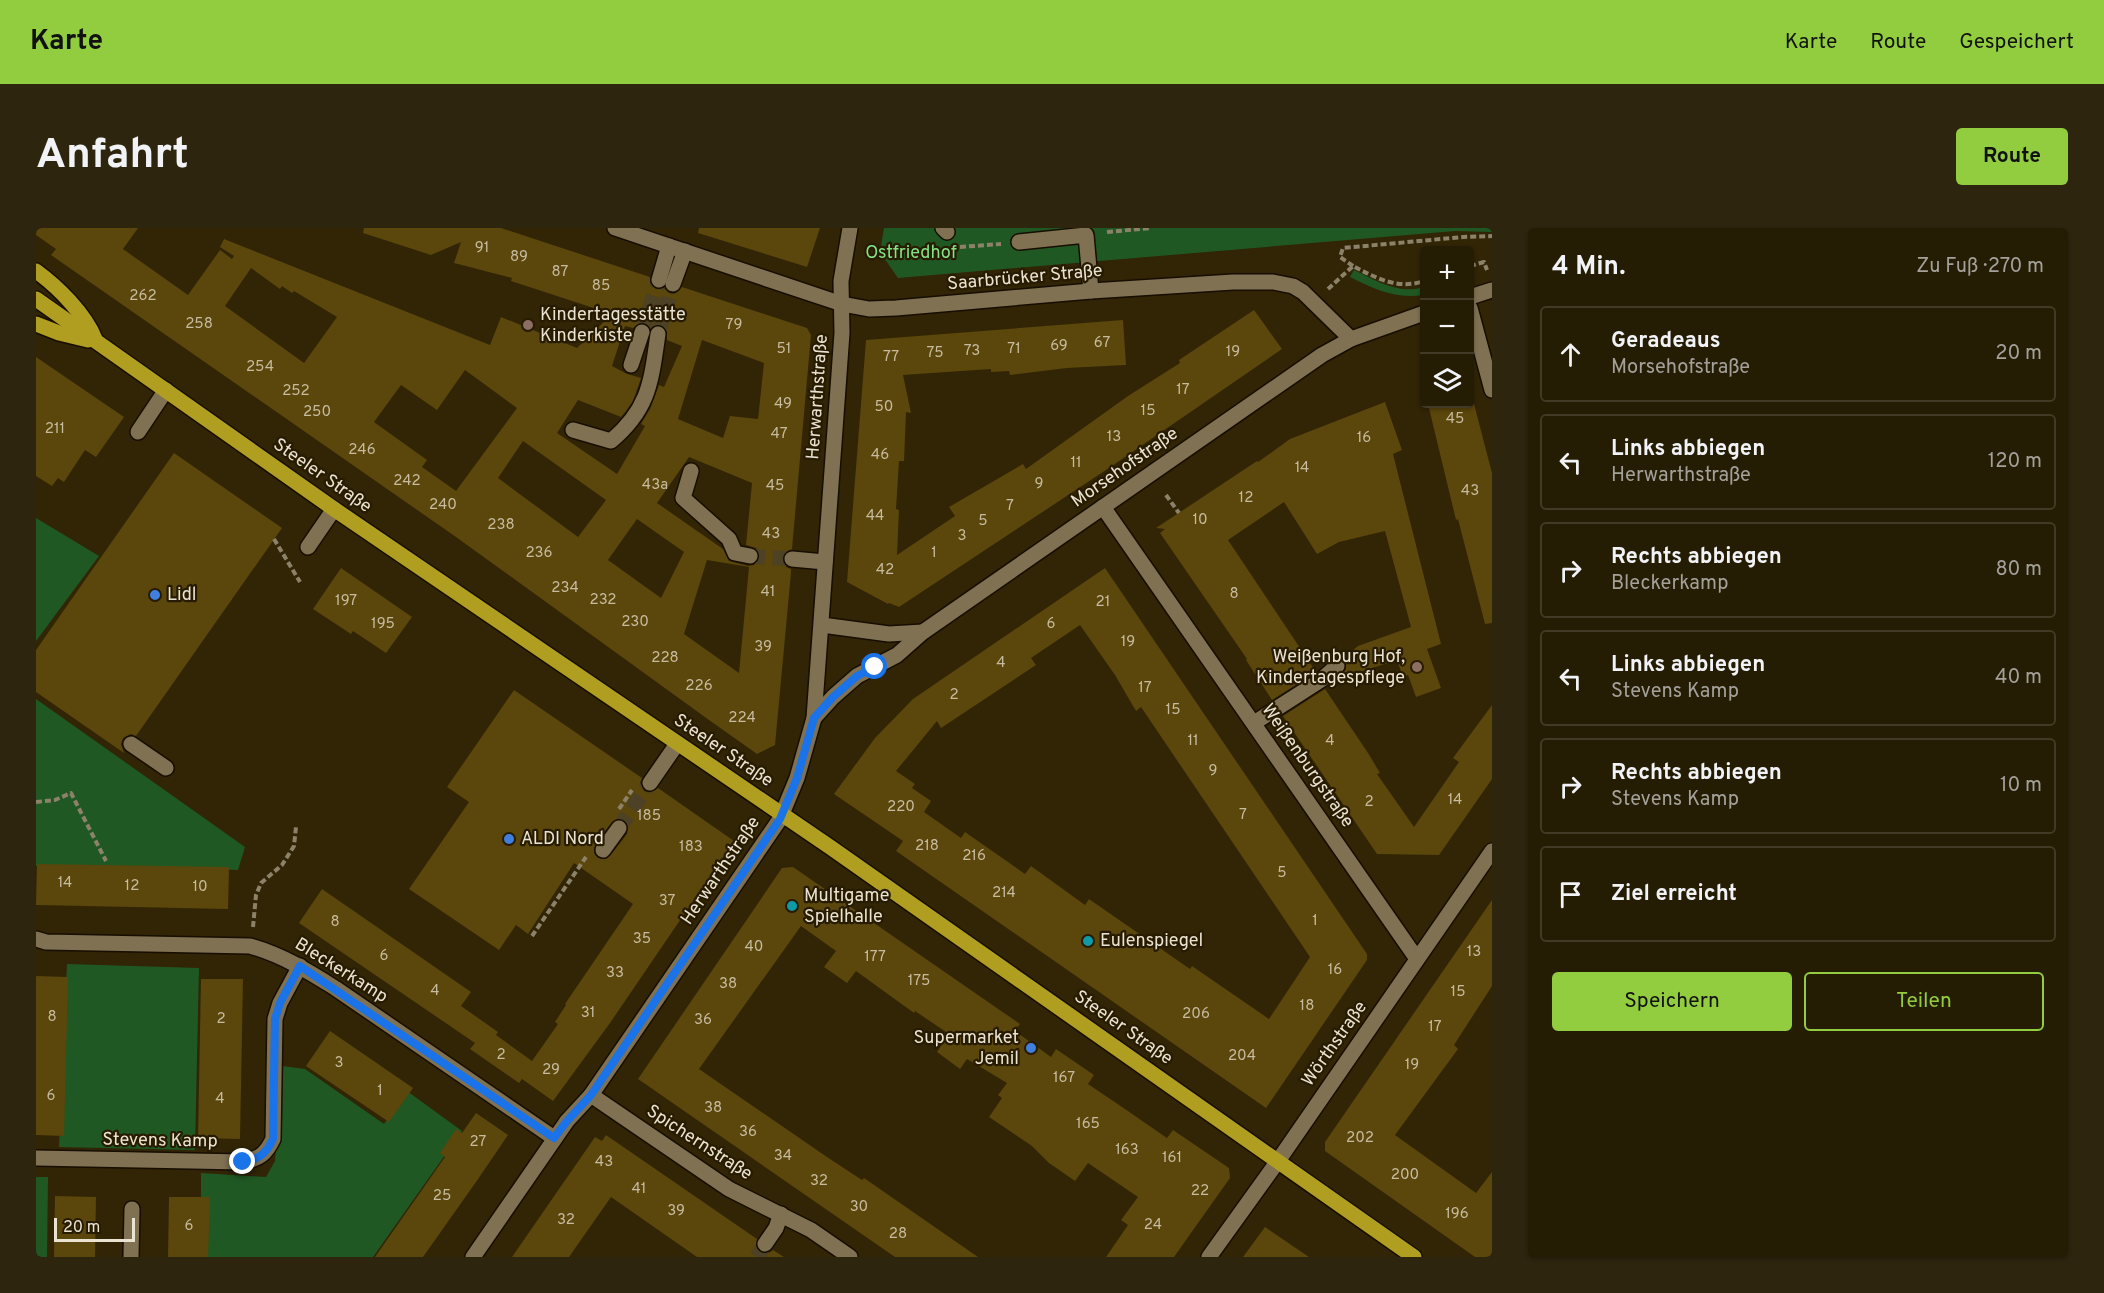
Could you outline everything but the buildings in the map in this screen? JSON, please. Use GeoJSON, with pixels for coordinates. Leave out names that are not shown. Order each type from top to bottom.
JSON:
{"type":"FeatureCollection","features":[{"type":"Feature","properties":{"kind":"main road","name":"Steeler Straße"},"geometry":{"type":"LineString","coordinates":[[36,271],[50,281],[90,325],[97,342]]}},
{"type":"Feature","properties":{"kind":"main road","name":"Steeler Straße"},"geometry":{"type":"LineString","coordinates":[[36,298],[334,509],[782,815],[1414,1257]]}},
{"type":"Feature","properties":{"kind":"main road","name":"Steeler Straße"},"geometry":{"type":"LineString","coordinates":[[36,324],[60,333],[97,342]]}},
{"type":"Feature","properties":{"kind":"street","name":"Saarbrücker Straße"},"geometry":{"type":"LineString","coordinates":[[615,228],[842,304],[869,309],[1092,291],[1233,282],[1273,282],[1293,286],[1303,292],[1351,339]]}},
{"type":"Feature","properties":{"kind":"street","name":"Herwarthstraße"},"geometry":{"type":"LineString","coordinates":[[473,1257],[554,1138],[591,1095],[759,852],[782,815],[797,778],[814,718],[842,333],[843,266],[850,228]]}},
{"type":"Feature","properties":{"kind":"street"},"geometry":{"type":"LineString","coordinates":[[1019,242],[1086,235],[1092,291]]}},
{"type":"Feature","properties":{"kind":"street"},"geometry":{"type":"LineString","coordinates":[[669,246],[666,282],[685,251]]}},
{"type":"Feature","properties":{"kind":"street"},"geometry":{"type":"LineString","coordinates":[[1474,296],[1492,290]]}},
{"type":"Feature","properties":{"kind":"street"},"geometry":{"type":"LineString","coordinates":[[1351,339],[1420,315]]}},
{"type":"Feature","properties":{"kind":"street"},"geometry":{"type":"LineString","coordinates":[[1474,323],[1492,390]]}},
{"type":"Feature","properties":{"kind":"street"},"geometry":{"type":"LineString","coordinates":[[631,365],[642,332]]}},
{"type":"Feature","properties":{"kind":"street"},"geometry":{"type":"LineString","coordinates":[[573,430],[611,441],[628,427],[642,407],[651,379],[658,334]]}},
{"type":"Feature","properties":{"kind":"street","name":"Morsehofstraße"},"geometry":{"type":"LineString","coordinates":[[814,718],[857,676],[897,655],[923,632],[1322,355],[1351,339]]}},
{"type":"Feature","properties":{"kind":"street"},"geometry":{"type":"LineString","coordinates":[[138,432],[166,390]]}},
{"type":"Feature","properties":{"kind":"street"},"geometry":{"type":"LineString","coordinates":[[691,471],[683,498],[729,540],[735,554],[750,556]]}},
{"type":"Feature","properties":{"kind":"street","name":"Weißenburgstraße"},"geometry":{"type":"LineString","coordinates":[[1103,507],[1418,959]]}},
{"type":"Feature","properties":{"kind":"street"},"geometry":{"type":"LineString","coordinates":[[308,548],[334,509]]}},
{"type":"Feature","properties":{"kind":"street"},"geometry":{"type":"LineString","coordinates":[[792,559],[825,562]]}},
{"type":"Feature","properties":{"kind":"street"},"geometry":{"type":"LineString","coordinates":[[822,625],[889,634],[923,632]]}},
{"type":"Feature","properties":{"kind":"street"},"geometry":{"type":"LineString","coordinates":[[1254,723],[1321,680],[1337,666]]}},
{"type":"Feature","properties":{"kind":"street"},"geometry":{"type":"LineString","coordinates":[[131,744],[166,768]]}},
{"type":"Feature","properties":{"kind":"street"},"geometry":{"type":"LineString","coordinates":[[650,783],[677,744]]}},
{"type":"Feature","properties":{"kind":"street"},"geometry":{"type":"LineString","coordinates":[[603,850],[619,828]]}},
{"type":"Feature","properties":{"kind":"street","name":"Wörthstraße"},"geometry":{"type":"LineString","coordinates":[[1209,1257],[1492,851]]}},
{"type":"Feature","properties":{"kind":"street","name":"Bleckerkamp"},"geometry":{"type":"LineString","coordinates":[[36,939],[46,942],[250,946],[271,952],[300,966],[554,1138]]}},
{"type":"Feature","properties":{"kind":"street","name":"Stevens Kamp"},"geometry":{"type":"LineString","coordinates":[[36,1158],[243,1162],[257,1159],[267,1151],[273,1139],[275,1019],[280,1003],[300,966]]}},
{"type":"Feature","properties":{"kind":"street","name":"Spichernstraße"},"geometry":{"type":"LineString","coordinates":[[591,1095],[729,1189],[811,1230],[850,1257]]}},
{"type":"Feature","properties":{"kind":"street"},"geometry":{"type":"LineString","coordinates":[[131,1257],[132,1209]]}},
{"type":"Feature","properties":{"kind":"street"},"geometry":{"type":"LineString","coordinates":[[765,1244],[776,1228],[781,1214]]}},
{"type":"Feature","properties":{"kind":"path"},"geometry":{"type":"LineString","coordinates":[[1104,233],[1151,228]]}},
{"type":"Feature","properties":{"kind":"path"},"geometry":{"type":"LineString","coordinates":[[945,230],[959,248],[1019,242]]}},
{"type":"Feature","properties":{"kind":"path"},"geometry":{"type":"LineString","coordinates":[[1420,283],[1398,285],[1375,278],[1340,256],[1343,248],[1492,236]]}},
{"type":"Feature","properties":{"kind":"path"},"geometry":{"type":"LineString","coordinates":[[1484,262],[1492,260]]}},
{"type":"Feature","properties":{"kind":"path"},"geometry":{"type":"LineString","coordinates":[[1313,302],[1353,266]]}},
{"type":"Feature","properties":{"kind":"path"},"geometry":{"type":"LineString","coordinates":[[1166,495],[1179,513]]}},
{"type":"Feature","properties":{"kind":"path"},"geometry":{"type":"LineString","coordinates":[[274,539],[300,582]]}},
{"type":"Feature","properties":{"kind":"path"},"geometry":{"type":"LineString","coordinates":[[36,802],[55,800],[71,794],[106,861]]}},
{"type":"Feature","properties":{"kind":"path"},"geometry":{"type":"LineString","coordinates":[[250,946],[256,895],[261,882],[282,865],[294,846],[296,827]]}},
{"type":"Feature","properties":{"kind":"green space","name":"Ostfriedhof"},"geometry":{"type":"Polygon","coordinates":[[[884,228],[1492,228],[1492,232],[1455,231],[898,278],[880,252],[884,228]]]}},
{"type":"Feature","properties":{"kind":"green space"},"geometry":{"type":"Polygon","coordinates":[[[1354,270],[1397,288],[1420,288],[1420,295],[1395,294],[1350,277],[1354,270]]]}},
{"type":"Feature","properties":{"kind":"green space"},"geometry":{"type":"Polygon","coordinates":[[[36,518],[99,556],[36,641],[36,518]]]}},
{"type":"Feature","properties":{"kind":"green space"},"geometry":{"type":"Polygon","coordinates":[[[36,699],[245,847],[238,870],[36,866],[36,699]]]}},
{"type":"Feature","properties":{"kind":"green space"},"geometry":{"type":"Polygon","coordinates":[[[67,964],[199,968],[195,1150],[59,1147],[67,964]]]}},
{"type":"Feature","properties":{"kind":"green space"},"geometry":{"type":"Polygon","coordinates":[[[282,1066],[305,1069],[384,1124],[407,1091],[462,1131],[373,1257],[201,1257],[201,1173],[266,1177],[275,1161],[282,1066]]]}},
{"type":"Feature","properties":{"kind":"green space"},"geometry":{"type":"Polygon","coordinates":[[[36,1177],[48,1177],[47,1257],[36,1257],[36,1177]]]}},
{"type":"Feature","properties":{"kind":"tunnel"},"geometry":{"type":"LineString","coordinates":[[642,332],[659,280]]}},
{"type":"Feature","properties":{"kind":"tunnel"},"geometry":{"type":"LineString","coordinates":[[658,334],[673,284]]}},
{"type":"Feature","properties":{"kind":"tunnel"},"geometry":{"type":"LineString","coordinates":[[750,556],[792,559]]}},
{"type":"Feature","properties":{"kind":"tunnel"},"geometry":{"type":"LineString","coordinates":[[619,828],[650,783]]}},
{"type":"Feature","properties":{"kind":"tunnel"},"geometry":{"type":"LineString","coordinates":[[757,1257],[765,1244]]}},
{"type":"Feature","properties":{"kind":"place","name":"Kindertagesstätte Kinderkiste"},"geometry":{"type":"Point","coordinates":[528,325]}},
{"type":"Feature","properties":{"kind":"place","name":"Lidl"},"geometry":{"type":"Point","coordinates":[155,595]}},
{"type":"Feature","properties":{"kind":"place","name":"Weißenburg Hof, Kindertagespflege"},"geometry":{"type":"Point","coordinates":[1417,667]}},
{"type":"Feature","properties":{"kind":"place","name":"ALDI Nord"},"geometry":{"type":"Point","coordinates":[509,839]}},
{"type":"Feature","properties":{"kind":"place","name":"Multigame Spielhalle"},"geometry":{"type":"Point","coordinates":[792,906]}},
{"type":"Feature","properties":{"kind":"place","name":"Eulenspiegel"},"geometry":{"type":"Point","coordinates":[1088,941]}},
{"type":"Feature","properties":{"kind":"place","name":"Supermarket Jemil"},"geometry":{"type":"Point","coordinates":[1031,1048]}},
{"type":"Feature","properties":{"kind":"route"},"geometry":{"type":"LineString","coordinates":[[243,1162],[257,1159],[267,1151],[273,1139],[275,1019],[280,1003],[300,966],[423,1047],[554,1138],[591,1095],[780,819],[797,778],[814,718],[857,676],[875,667]]}}]}
